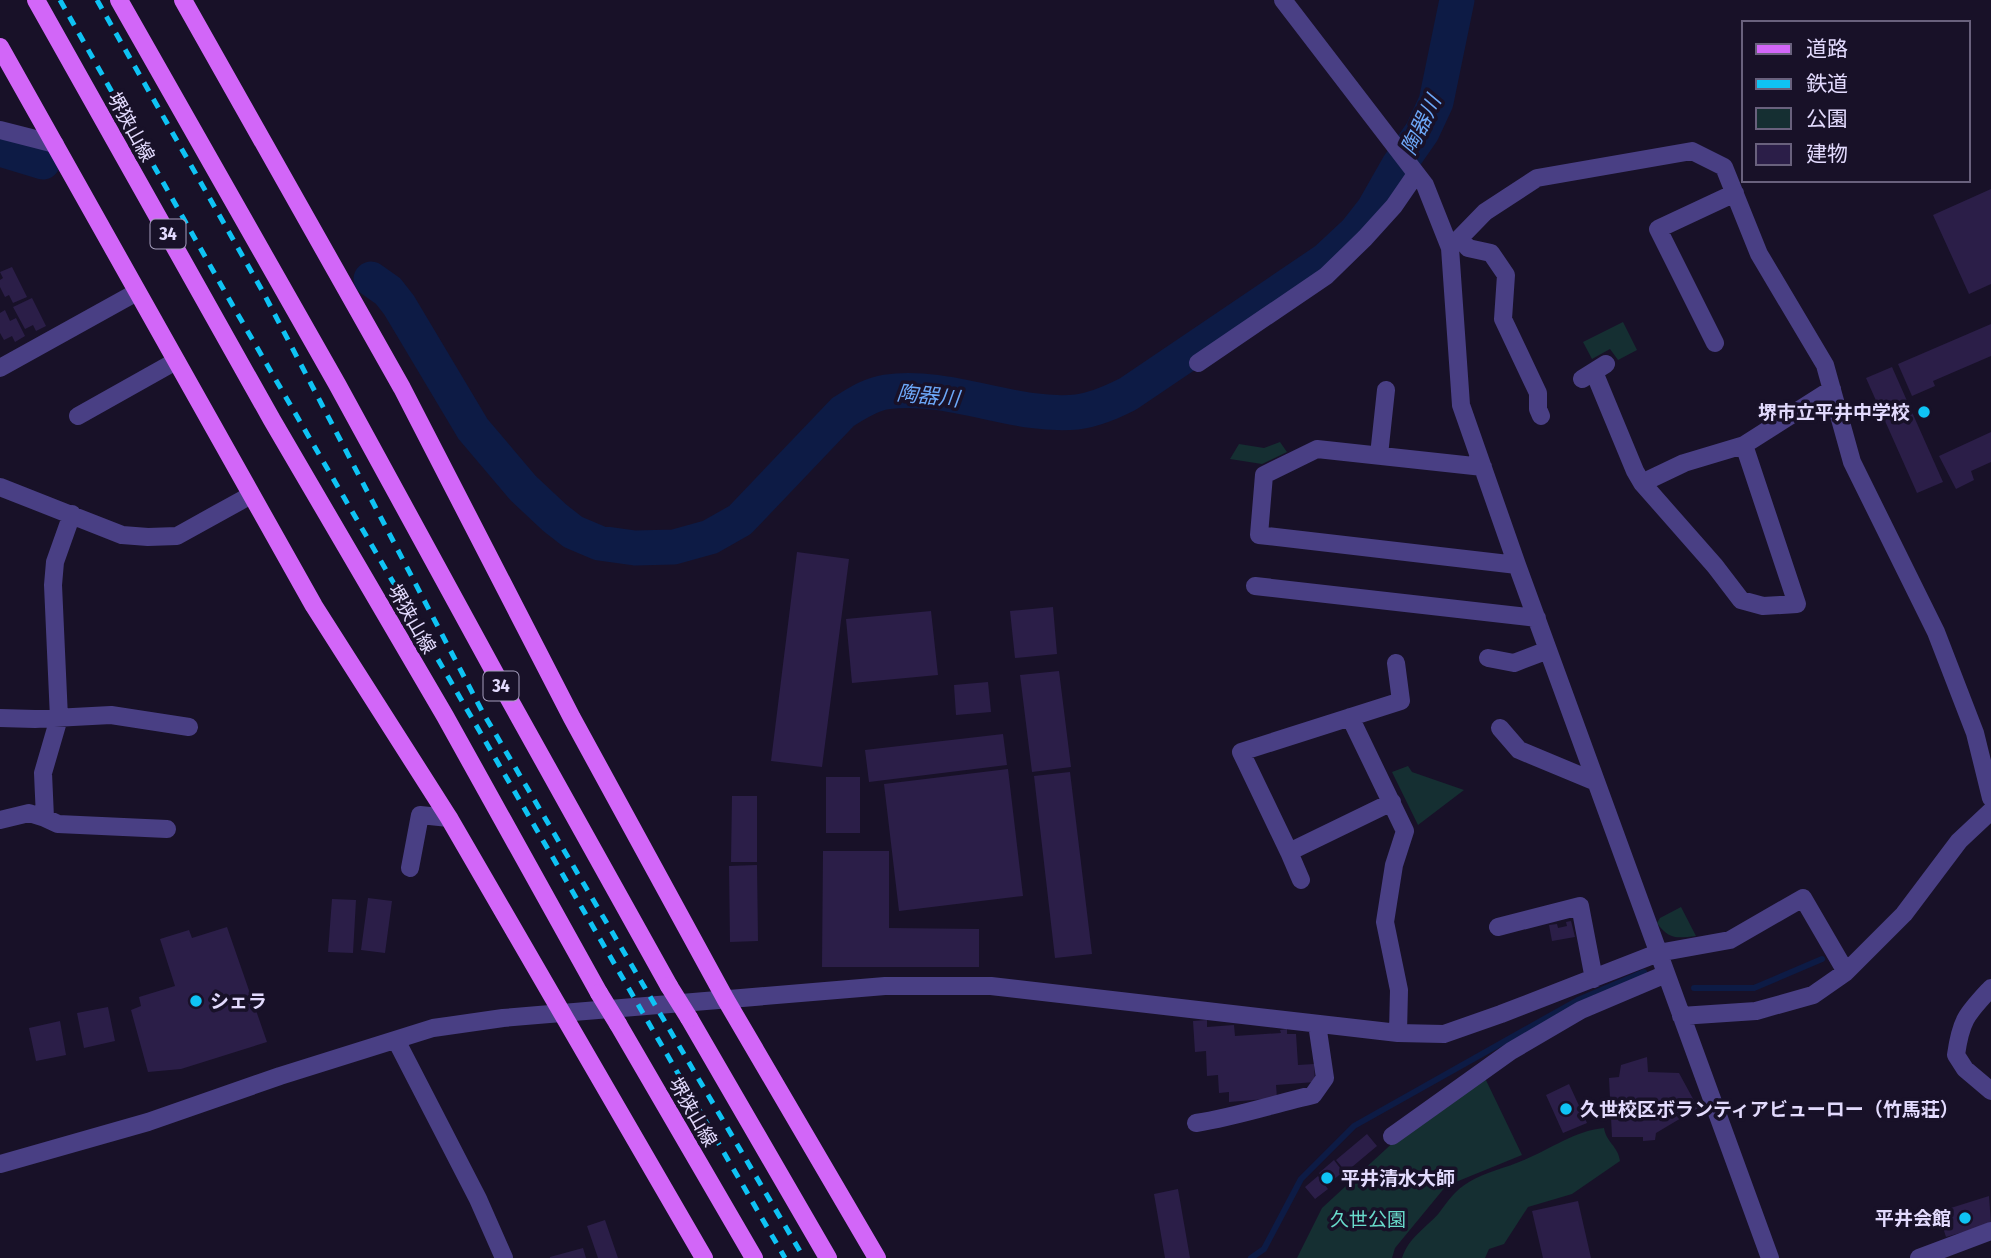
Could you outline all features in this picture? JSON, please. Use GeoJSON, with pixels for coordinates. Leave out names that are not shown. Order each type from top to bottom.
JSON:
{"type":"FeatureCollection","features":[{"type":"Feature","properties":{"kind":"main road","name":"堺狭山線"},"geometry":{"type":"LineString","coordinates":[[36,0],[272,420],[445,716],[599,993],[754,1258]]}},
{"type":"Feature","properties":{"kind":"main road"},"geometry":{"type":"LineString","coordinates":[[183,0],[402,388],[572,718],[726,1000],[877,1258]]}},
{"type":"Feature","properties":{"kind":"main road","name":"34"},"geometry":{"type":"LineString","coordinates":[[123,7],[337,384],[669,986],[828,1258]]}},
{"type":"Feature","properties":{"kind":"main road"},"geometry":{"type":"LineString","coordinates":[[0,47],[314,606],[449,817],[704,1258]]}},
{"type":"Feature","properties":{"kind":"street"},"geometry":{"type":"LineString","coordinates":[[1283,0],[1425,185],[1455,243],[1461,405],[1770,1258]]}},
{"type":"Feature","properties":{"kind":"street"},"geometry":{"type":"LineString","coordinates":[[0,130],[55,144]]}},
{"type":"Feature","properties":{"kind":"street"},"geometry":{"type":"LineString","coordinates":[[1455,243],[1485,212],[1537,178],[1692,151],[1724,167],[1759,254],[1825,365],[1852,462],[1936,632],[1975,733],[1991,798]]}},
{"type":"Feature","properties":{"kind":"street"},"geometry":{"type":"LineString","coordinates":[[1198,363],[1326,276],[1394,206],[1415,171]]}},
{"type":"Feature","properties":{"kind":"street"},"geometry":{"type":"LineString","coordinates":[[1715,343],[1658,229],[1735,193]]}},
{"type":"Feature","properties":{"kind":"street"},"geometry":{"type":"LineString","coordinates":[[1455,243],[1491,253],[1506,275],[1503,319],[1538,393],[1541,416]]}},
{"type":"Feature","properties":{"kind":"street"},"geometry":{"type":"LineString","coordinates":[[0,369],[137,292]]}},
{"type":"Feature","properties":{"kind":"street"},"geometry":{"type":"LineString","coordinates":[[78,416],[176,361]]}},
{"type":"Feature","properties":{"kind":"street"},"geometry":{"type":"LineString","coordinates":[[1594,372],[1642,483],[1741,600],[1763,606],[1797,604],[1744,445]]}},
{"type":"Feature","properties":{"kind":"street"},"geometry":{"type":"LineString","coordinates":[[1642,483],[1684,463],[1744,445],[1832,389]]}},
{"type":"Feature","properties":{"kind":"street"},"geometry":{"type":"LineString","coordinates":[[1379,455],[1386,390]]}},
{"type":"Feature","properties":{"kind":"street"},"geometry":{"type":"LineString","coordinates":[[1483,467],[1317,449],[1264,475],[1259,535],[1517,565]]}},
{"type":"Feature","properties":{"kind":"street"},"geometry":{"type":"LineString","coordinates":[[0,487],[122,535],[148,537],[177,536],[251,495]]}},
{"type":"Feature","properties":{"kind":"street"},"geometry":{"type":"LineString","coordinates":[[45,818],[43,773],[59,718],[53,585],[55,562],[72,514]]}},
{"type":"Feature","properties":{"kind":"street"},"geometry":{"type":"LineString","coordinates":[[1255,586],[1537,618]]}},
{"type":"Feature","properties":{"kind":"street"},"geometry":{"type":"LineString","coordinates":[[1488,658],[1514,663],[1548,650]]}},
{"type":"Feature","properties":{"kind":"street"},"geometry":{"type":"LineString","coordinates":[[1301,880],[1241,752],[1401,701],[1396,663]]}},
{"type":"Feature","properties":{"kind":"street"},"geometry":{"type":"LineString","coordinates":[[0,718],[111,715],[189,727]]}},
{"type":"Feature","properties":{"kind":"street"},"geometry":{"type":"LineString","coordinates":[[1350,717],[1405,831],[1394,865],[1385,922],[1399,990],[1398,1033]]}},
{"type":"Feature","properties":{"kind":"street"},"geometry":{"type":"LineString","coordinates":[[1500,728],[1519,750],[1596,782]]}},
{"type":"Feature","properties":{"kind":"street"},"geometry":{"type":"LineString","coordinates":[[1289,852],[1392,802]]}},
{"type":"Feature","properties":{"kind":"street"},"geometry":{"type":"LineString","coordinates":[[1681,1016],[1756,1011],[1813,995],[1846,972],[1904,914],[1959,841],[1991,811]]}},
{"type":"Feature","properties":{"kind":"street"},"geometry":{"type":"LineString","coordinates":[[0,820],[29,813],[58,824],[167,829]]}},
{"type":"Feature","properties":{"kind":"street"},"geometry":{"type":"LineString","coordinates":[[410,868],[420,815],[449,817]]}},
{"type":"Feature","properties":{"kind":"street"},"geometry":{"type":"LineString","coordinates":[[0,1164],[148,1122],[280,1076],[433,1028],[503,1018],[885,986],[991,986],[1398,1033],[1444,1034],[1658,953],[1730,940],[1803,898],[1846,972]]}},
{"type":"Feature","properties":{"kind":"street"},"geometry":{"type":"LineString","coordinates":[[1498,927],[1580,906],[1594,979]]}},
{"type":"Feature","properties":{"kind":"street"},"geometry":{"type":"LineString","coordinates":[[1392,1136],[1511,1051],[1581,1010],[1666,974]]}},
{"type":"Feature","properties":{"kind":"street"},"geometry":{"type":"LineString","coordinates":[[1991,988],[1969,1012],[1959,1029],[1956,1055],[1965,1069],[1991,1091]]}},
{"type":"Feature","properties":{"kind":"street"},"geometry":{"type":"LineString","coordinates":[[1196,1123],[1225,1119],[1238,1113],[1313,1095],[1325,1078],[1317,1024]]}},
{"type":"Feature","properties":{"kind":"street"},"geometry":{"type":"LineString","coordinates":[[396,1040],[478,1199],[504,1258]]}},
{"type":"Feature","properties":{"kind":"street"},"geometry":{"type":"LineString","coordinates":[[1919,1258],[1991,1231]]}},
{"type":"Feature","properties":{"kind":"green space"},"geometry":{"type":"Polygon","coordinates":[[[1623,322],[1637,350],[1618,360],[1610,349],[1592,359],[1583,342],[1623,322]]]}},
{"type":"Feature","properties":{"kind":"green space"},"geometry":{"type":"Polygon","coordinates":[[[1280,442],[1287,452],[1262,464],[1230,459],[1239,444],[1264,448],[1280,442]]]}},
{"type":"Feature","properties":{"kind":"green space"},"geometry":{"type":"Polygon","coordinates":[[[1408,766],[1412,772],[1464,790],[1418,825],[1392,772],[1408,766]]]}},
{"type":"Feature","properties":{"kind":"green space"},"geometry":{"type":"Polygon","coordinates":[[[1681,907],[1696,936],[1674,937],[1657,923],[1660,918],[1681,907]]]}},
{"type":"Feature","properties":{"kind":"green space","name":"久世公園"},"geometry":{"type":"Polygon","coordinates":[[[1484,1076],[1522,1155],[1446,1186],[1395,1248],[1392,1258],[1297,1258],[1322,1208],[1398,1138],[1484,1076]]]}},
{"type":"Feature","properties":{"kind":"green space"},"geometry":{"type":"Polygon","coordinates":[[[1604,1128],[1620,1161],[1572,1194],[1528,1207],[1504,1244],[1489,1249],[1485,1258],[1402,1258],[1413,1239],[1464,1185],[1573,1137],[1604,1128]]]}},
{"type":"Feature","properties":{"kind":"building"},"geometry":{"type":"Polygon","coordinates":[[[1991,189],[1991,284],[1969,294],[1933,215],[1991,189]]]}},
{"type":"Feature","properties":{"kind":"building"},"geometry":{"type":"Polygon","coordinates":[[[12,267],[27,297],[13,303],[9,295],[5,297],[0,287],[0,280],[3,278],[0,272],[12,267]]]}},
{"type":"Feature","properties":{"kind":"building"},"geometry":{"type":"Polygon","coordinates":[[[32,298],[46,326],[36,331],[33,325],[25,329],[13,307],[32,298]]]}},
{"type":"Feature","properties":{"kind":"building"},"geometry":{"type":"Polygon","coordinates":[[[5,310],[10,321],[16,318],[25,336],[15,342],[12,336],[4,340],[0,333],[0,313],[5,310]]]}},
{"type":"Feature","properties":{"kind":"building"},"geometry":{"type":"Polygon","coordinates":[[[1991,324],[1991,356],[1933,381],[1935,386],[1912,396],[1898,364],[1991,324]]]}},
{"type":"Feature","properties":{"kind":"building"},"geometry":{"type":"Polygon","coordinates":[[[1892,367],[1943,482],[1917,493],[1866,378],[1892,367]]]}},
{"type":"Feature","properties":{"kind":"building"},"geometry":{"type":"Polygon","coordinates":[[[1991,432],[1991,462],[1971,471],[1974,480],[1956,489],[1939,456],[1991,432]]]}},
{"type":"Feature","properties":{"kind":"building"},"geometry":{"type":"Polygon","coordinates":[[[797,552],[849,559],[822,767],[771,761],[797,552]]]}},
{"type":"Feature","properties":{"kind":"building"},"geometry":{"type":"Polygon","coordinates":[[[1053,607],[1057,654],[1015,658],[1010,611],[1053,607]]]}},
{"type":"Feature","properties":{"kind":"building"},"geometry":{"type":"Polygon","coordinates":[[[931,611],[938,675],[852,683],[846,619],[931,611]]]}},
{"type":"Feature","properties":{"kind":"building"},"geometry":{"type":"Polygon","coordinates":[[[1059,671],[1071,767],[1032,772],[1020,675],[1059,671]]]}},
{"type":"Feature","properties":{"kind":"building"},"geometry":{"type":"Polygon","coordinates":[[[988,682],[991,712],[956,715],[954,685],[988,682]]]}},
{"type":"Feature","properties":{"kind":"building"},"geometry":{"type":"Polygon","coordinates":[[[1003,734],[1007,765],[869,782],[865,750],[1003,734]]]}},
{"type":"Feature","properties":{"kind":"building"},"geometry":{"type":"Polygon","coordinates":[[[1008,769],[1023,896],[899,911],[884,784],[1008,769]]]}},
{"type":"Feature","properties":{"kind":"building"},"geometry":{"type":"Polygon","coordinates":[[[1070,772],[1092,954],[1055,958],[1034,776],[1070,772]]]}},
{"type":"Feature","properties":{"kind":"building"},"geometry":{"type":"Polygon","coordinates":[[[826,777],[860,777],[860,833],[826,833],[826,777]]]}},
{"type":"Feature","properties":{"kind":"building"},"geometry":{"type":"Polygon","coordinates":[[[732,796],[757,796],[757,862],[731,862],[732,796]]]}},
{"type":"Feature","properties":{"kind":"building"},"geometry":{"type":"Polygon","coordinates":[[[823,851],[889,851],[889,928],[979,929],[979,967],[822,967],[823,851]]]}},
{"type":"Feature","properties":{"kind":"building"},"geometry":{"type":"Polygon","coordinates":[[[757,865],[758,941],[730,942],[729,866],[757,865]]]}},
{"type":"Feature","properties":{"kind":"building"},"geometry":{"type":"Polygon","coordinates":[[[368,898],[392,901],[385,953],[361,950],[368,898]]]}},
{"type":"Feature","properties":{"kind":"building"},"geometry":{"type":"Polygon","coordinates":[[[332,899],[356,900],[353,953],[328,952],[332,899]]]}},
{"type":"Feature","properties":{"kind":"building"},"geometry":{"type":"Polygon","coordinates":[[[1571,921],[1575,937],[1552,941],[1549,925],[1557,924],[1558,928],[1567,926],[1566,922],[1571,921]]]}},
{"type":"Feature","properties":{"kind":"building","name":"シェラ"},"geometry":{"type":"Polygon","coordinates":[[[227,927],[267,1042],[181,1069],[148,1072],[131,1010],[141,1006],[139,997],[175,986],[160,939],[189,930],[192,938],[227,927]]]}},
{"type":"Feature","properties":{"kind":"building"},"geometry":{"type":"Polygon","coordinates":[[[108,1007],[115,1041],[84,1048],[77,1013],[108,1007]]]}},
{"type":"Feature","properties":{"kind":"building"},"geometry":{"type":"Polygon","coordinates":[[[1207,1020],[1207,1027],[1234,1025],[1235,1036],[1281,1033],[1280,1030],[1287,1029],[1287,1034],[1296,1034],[1298,1065],[1314,1064],[1315,1082],[1276,1085],[1277,1098],[1229,1102],[1229,1092],[1219,1093],[1218,1075],[1207,1076],[1206,1051],[1195,1052],[1193,1021],[1207,1020]]]}},
{"type":"Feature","properties":{"kind":"building"},"geometry":{"type":"Polygon","coordinates":[[[60,1021],[66,1055],[36,1061],[29,1028],[60,1021]]]}},
{"type":"Feature","properties":{"kind":"building"},"geometry":{"type":"Polygon","coordinates":[[[1647,1057],[1648,1072],[1679,1073],[1698,1108],[1656,1133],[1655,1140],[1643,1141],[1643,1137],[1612,1137],[1609,1078],[1619,1077],[1621,1065],[1647,1057]]]}},
{"type":"Feature","properties":{"kind":"building","name":"久世校区ボランティアビューロー（竹馬荘）"},"geometry":{"type":"Polygon","coordinates":[[[1569,1084],[1587,1123],[1563,1133],[1546,1095],[1569,1084]]]}},
{"type":"Feature","properties":{"kind":"building"},"geometry":{"type":"Polygon","coordinates":[[[1367,1134],[1377,1146],[1346,1172],[1336,1160],[1367,1134]]]}},
{"type":"Feature","properties":{"kind":"building"},"geometry":{"type":"Polygon","coordinates":[[[1334,1160],[1343,1172],[1328,1184],[1319,1173],[1334,1160]]]}},
{"type":"Feature","properties":{"kind":"building"},"geometry":{"type":"Polygon","coordinates":[[[1318,1176],[1328,1189],[1315,1199],[1305,1187],[1318,1176]]]}},
{"type":"Feature","properties":{"kind":"building"},"geometry":{"type":"Polygon","coordinates":[[[1178,1189],[1190,1258],[1165,1258],[1154,1194],[1178,1189]]]}},
{"type":"Feature","properties":{"kind":"building","name":"平井会館"},"geometry":{"type":"Polygon","coordinates":[[[1989,1196],[1991,1224],[1946,1237],[1938,1212],[1989,1196]]]}},
{"type":"Feature","properties":{"kind":"building"},"geometry":{"type":"Polygon","coordinates":[[[1578,1201],[1591,1258],[1543,1258],[1532,1211],[1578,1201]]]}},
{"type":"Feature","properties":{"kind":"building"},"geometry":{"type":"Polygon","coordinates":[[[605,1220],[618,1258],[598,1258],[587,1226],[605,1220]]]}},
{"type":"Feature","properties":{"kind":"building"},"geometry":{"type":"Polygon","coordinates":[[[583,1248],[586,1258],[550,1258],[550,1257],[583,1248]]]}},
{"type":"Feature","properties":{"kind":"waterway","name":"陶器川"},"geometry":{"type":"LineString","coordinates":[[371,279],[388,291],[399,305],[473,429],[523,488],[555,518],[573,532],[599,543],[635,548],[674,547],[710,537],[740,520],[843,412],[869,397],[886,392],[934,392],[1029,410],[1077,412],[1097,408],[1128,394],[1326,260],[1356,232],[1374,209],[1422,132],[1436,102],[1457,0]]}},
{"type":"Feature","properties":{"kind":"waterway","name":"陶器川"},"geometry":{"type":"LineString","coordinates":[[0,149],[43,162]]}},
{"type":"Feature","properties":{"kind":"waterway"},"geometry":{"type":"LineString","coordinates":[[1694,988],[1754,988],[1822,959]]}},
{"type":"Feature","properties":{"kind":"waterway"},"geometry":{"type":"LineString","coordinates":[[1251,1258],[1264,1249],[1301,1179],[1354,1126],[1578,1000],[1644,972]]}},
{"type":"Feature","properties":{"kind":"railway"},"geometry":{"type":"LineString","coordinates":[[60,0],[233,306],[785,1258]]}},
{"type":"Feature","properties":{"kind":"railway"},"geometry":{"type":"LineString","coordinates":[[97,0],[263,292],[482,711],[804,1258]]}},
{"type":"Feature","properties":{"kind":"place","name":"堺市立平井中学校"},"geometry":{"type":"Point","coordinates":[1924,412]}},
{"type":"Feature","properties":{"kind":"place","name":"シェラ"},"geometry":{"type":"Point","coordinates":[196,1001]}},
{"type":"Feature","properties":{"kind":"place","name":"久世校区ボランティアビューロー（竹馬荘）"},"geometry":{"type":"Point","coordinates":[1566,1109]}},
{"type":"Feature","properties":{"kind":"place","name":"平井清水大師"},"geometry":{"type":"Point","coordinates":[1327,1178]}},
{"type":"Feature","properties":{"kind":"place","name":"平井会館"},"geometry":{"type":"Point","coordinates":[1965,1218]}}]}
